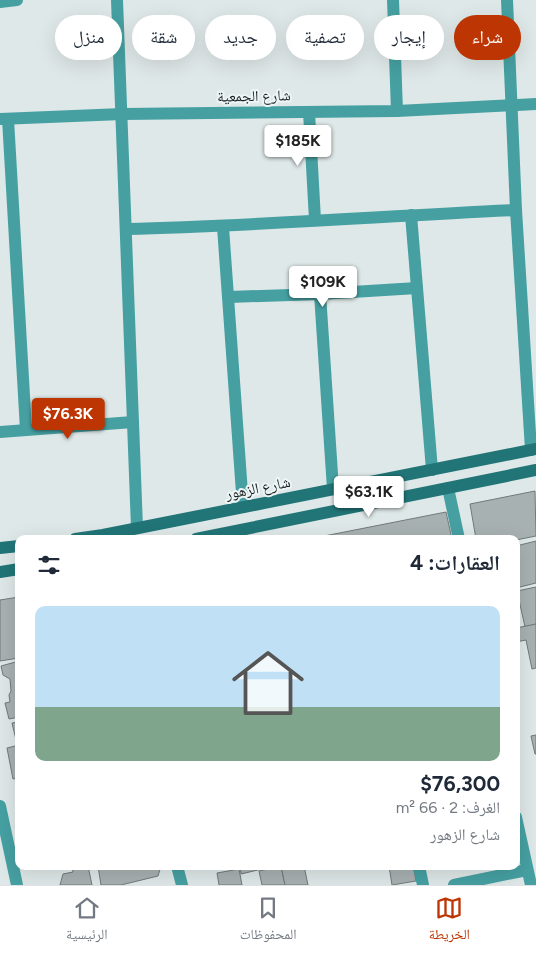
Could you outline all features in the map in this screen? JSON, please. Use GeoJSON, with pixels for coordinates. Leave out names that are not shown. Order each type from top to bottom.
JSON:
{"type":"FeatureCollection","features":[{"type":"Feature","properties":{"kind":"main road","name":"شارع الزهور"},"geometry":{"type":"LineString","coordinates":[[98,535],[534,449]]}},
{"type":"Feature","properties":{"kind":"main road"},"geometry":{"type":"LineString","coordinates":[[215,535],[536,470]]}},
{"type":"Feature","properties":{"kind":"main road"},"geometry":{"type":"LineString","coordinates":[[225,511],[229,532]]}},
{"type":"Feature","properties":{"kind":"main road"},"geometry":{"type":"LineString","coordinates":[[0,548],[15,546]]}},
{"type":"Feature","properties":{"kind":"main road"},"geometry":{"type":"LineString","coordinates":[[0,572],[15,570]]}},
{"type":"Feature","properties":{"kind":"street"},"geometry":{"type":"LineString","coordinates":[[0,2],[18,0]]}},
{"type":"Feature","properties":{"kind":"street"},"geometry":{"type":"LineString","coordinates":[[117,0],[137,528]]}},
{"type":"Feature","properties":{"kind":"street"},"geometry":{"type":"LineString","coordinates":[[393,0],[398,111]]}},
{"type":"Feature","properties":{"kind":"street"},"geometry":{"type":"LineString","coordinates":[[507,0],[516,210],[534,449]]}},
{"type":"Feature","properties":{"kind":"street","name":"شارع الجمعية"},"geometry":{"type":"LineString","coordinates":[[4,119],[122,114],[398,111],[536,104]]}},
{"type":"Feature","properties":{"kind":"street"},"geometry":{"type":"LineString","coordinates":[[309,112],[315,220]]}},
{"type":"Feature","properties":{"kind":"street"},"geometry":{"type":"LineString","coordinates":[[4,119],[26,430]]}},
{"type":"Feature","properties":{"kind":"street"},"geometry":{"type":"LineString","coordinates":[[126,229],[223,227],[411,214],[516,210]]}},
{"type":"Feature","properties":{"kind":"street"},"geometry":{"type":"LineString","coordinates":[[411,214],[432,470]]}},
{"type":"Feature","properties":{"kind":"street"},"geometry":{"type":"LineString","coordinates":[[223,227],[243,507]]}},
{"type":"Feature","properties":{"kind":"street"},"geometry":{"type":"LineString","coordinates":[[229,296],[320,294],[417,288]]}},
{"type":"Feature","properties":{"kind":"street"},"geometry":{"type":"LineString","coordinates":[[320,294],[333,489]]}},
{"type":"Feature","properties":{"kind":"street"},"geometry":{"type":"LineString","coordinates":[[0,432],[133,422]]}},
{"type":"Feature","properties":{"kind":"street"},"geometry":{"type":"LineString","coordinates":[[448,488],[457,535]]}},
{"type":"Feature","properties":{"kind":"street"},"geometry":{"type":"LineString","coordinates":[[0,806],[18,885]]}},
{"type":"Feature","properties":{"kind":"street"},"geometry":{"type":"LineString","coordinates":[[520,836],[531,885]]}},
{"type":"Feature","properties":{"kind":"street"},"geometry":{"type":"LineString","coordinates":[[178,870],[182,885]]}},
{"type":"Feature","properties":{"kind":"street"},"geometry":{"type":"LineString","coordinates":[[420,870],[423,885]]}},
{"type":"Feature","properties":{"kind":"street"},"geometry":{"type":"LineString","coordinates":[[454,885],[527,870]]}},
{"type":"Feature","properties":{"kind":"building"},"geometry":{"type":"Polygon","coordinates":[[[535,491],[536,536],[520,539],[520,535],[475,535],[470,504],[535,491]]]}},
{"type":"Feature","properties":{"kind":"building"},"geometry":{"type":"Polygon","coordinates":[[[446,512],[451,535],[329,535],[446,512]]]}},
{"type":"Feature","properties":{"kind":"building"},"geometry":{"type":"Polygon","coordinates":[[[536,541],[536,583],[520,587],[520,545],[536,541]]]}},
{"type":"Feature","properties":{"kind":"building"},"geometry":{"type":"Polygon","coordinates":[[[536,587],[536,624],[525,627],[520,604],[520,590],[536,587]]]}},
{"type":"Feature","properties":{"kind":"building"},"geometry":{"type":"Polygon","coordinates":[[[15,598],[15,659],[0,661],[0,600],[15,598]]]}},
{"type":"Feature","properties":{"kind":"building"},"geometry":{"type":"Polygon","coordinates":[[[536,624],[536,668],[532,669],[526,640],[520,641],[520,627],[536,624]]]}},
{"type":"Feature","properties":{"kind":"building"},"geometry":{"type":"Polygon","coordinates":[[[15,662],[15,718],[9,719],[5,703],[10,702],[10,679],[3,675],[1,666],[15,662]]]}},
{"type":"Feature","properties":{"kind":"building"},"geometry":{"type":"Polygon","coordinates":[[[12,723],[15,723],[15,736],[12,723]]]}},
{"type":"Feature","properties":{"kind":"building"},"geometry":{"type":"Polygon","coordinates":[[[536,735],[536,754],[535,754],[531,736],[536,735]]]}},
{"type":"Feature","properties":{"kind":"building"},"geometry":{"type":"Polygon","coordinates":[[[15,746],[15,779],[13,779],[7,748],[15,746]]]}},
{"type":"Feature","properties":{"kind":"building"},"geometry":{"type":"Polygon","coordinates":[[[73,870],[89,870],[92,885],[60,885],[63,874],[73,872],[73,870]]]}},
{"type":"Feature","properties":{"kind":"building"},"geometry":{"type":"Polygon","coordinates":[[[99,870],[160,870],[158,876],[121,885],[101,885],[99,870]]]}},
{"type":"Feature","properties":{"kind":"building"},"geometry":{"type":"Polygon","coordinates":[[[239,870],[242,885],[219,885],[217,873],[239,870]]]}},
{"type":"Feature","properties":{"kind":"building"},"geometry":{"type":"Polygon","coordinates":[[[240,870],[258,870],[241,874],[240,870]]]}},
{"type":"Feature","properties":{"kind":"building"},"geometry":{"type":"Polygon","coordinates":[[[282,870],[285,885],[262,885],[259,871],[282,870]]]}},
{"type":"Feature","properties":{"kind":"building"},"geometry":{"type":"Polygon","coordinates":[[[282,870],[305,870],[308,885],[285,885],[282,870]]]}},
{"type":"Feature","properties":{"kind":"building"},"geometry":{"type":"Polygon","coordinates":[[[390,870],[414,870],[416,881],[392,885],[390,870]]]}}]}
